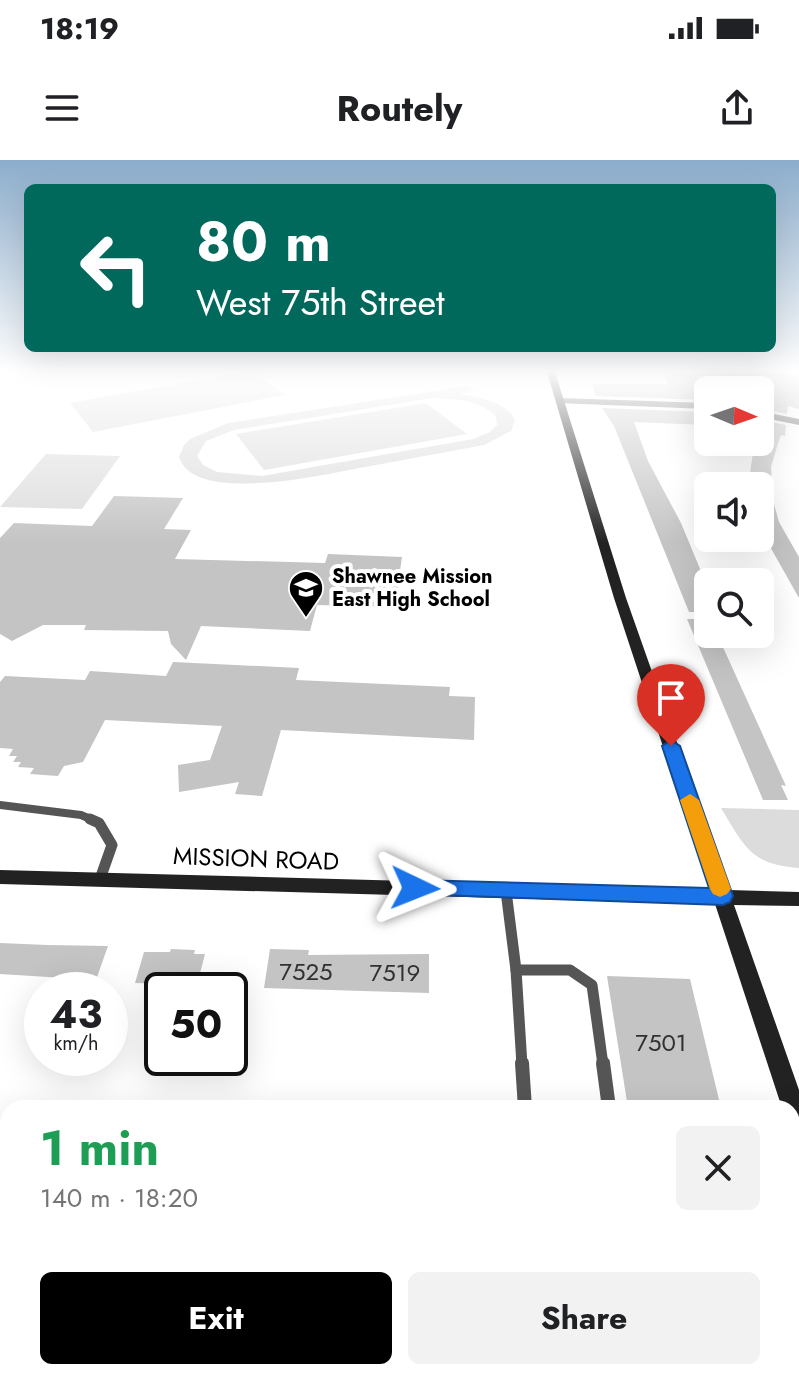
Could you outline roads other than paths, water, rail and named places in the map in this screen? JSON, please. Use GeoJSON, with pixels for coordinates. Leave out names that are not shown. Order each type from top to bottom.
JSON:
{"type":"FeatureCollection","features":[{"type":"Feature","properties":{"kind":"main road"},"geometry":{"type":"LineString","coordinates":[[569,429],[620,598],[796,1099]]}},
{"type":"Feature","properties":{"kind":"main road","name":"MISSION ROAD"},"geometry":{"type":"LineString","coordinates":[[0,877],[799,899]]}},
{"type":"Feature","properties":{"kind":"lane"},"geometry":{"type":"LineString","coordinates":[[0,805],[81,815],[99,823],[112,845],[100,879]]}},
{"type":"Feature","properties":{"kind":"lane"},"geometry":{"type":"LineString","coordinates":[[506,891],[516,970],[524,1100]]}},
{"type":"Feature","properties":{"kind":"lane"},"geometry":{"type":"LineString","coordinates":[[516,970],[570,970],[592,985],[608,1100]]}},
{"type":"Feature","properties":{"kind":"place","name":"Shawnee Mission East High School"},"geometry":{"type":"Point","coordinates":[306,619]}}]}
